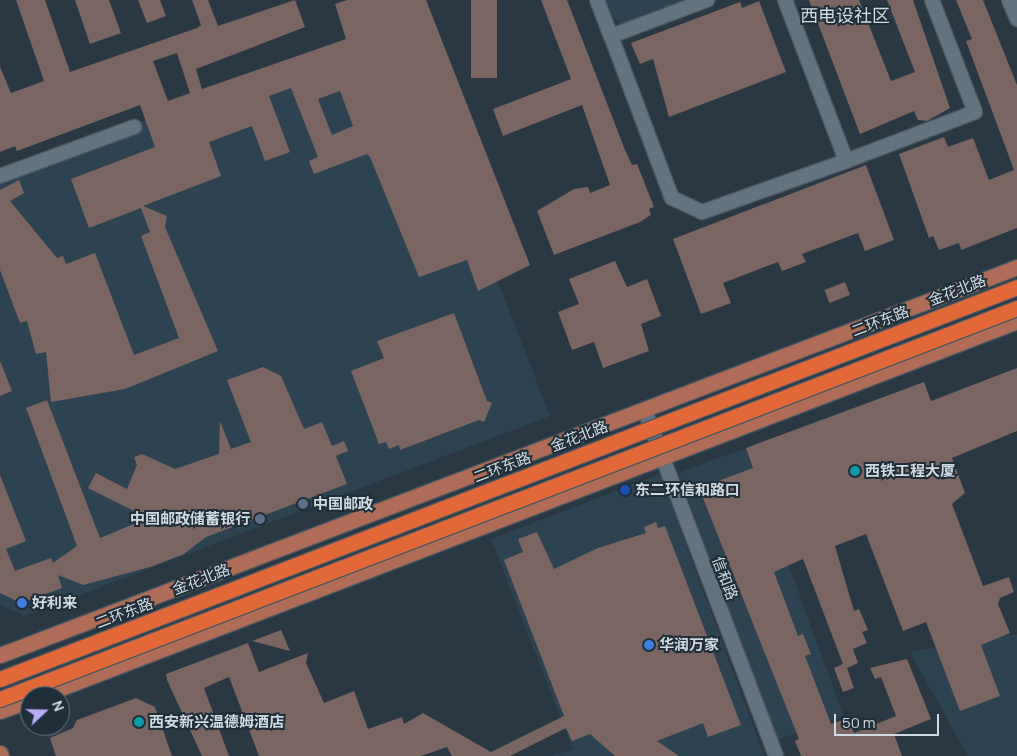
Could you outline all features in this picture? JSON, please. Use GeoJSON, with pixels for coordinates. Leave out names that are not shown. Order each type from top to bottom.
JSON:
{"type":"FeatureCollection","features":[{"type":"Feature","properties":{"kind":"highway","name":"二环东路"},"geometry":{"type":"LineString","coordinates":[[0,679],[1017,287]]}},
{"type":"Feature","properties":{"kind":"highway"},"geometry":{"type":"LineString","coordinates":[[0,700],[1017,308]]}},
{"type":"Feature","properties":{"kind":"main road","name":"金花北路"},"geometry":{"type":"LineString","coordinates":[[0,655],[644,411],[1017,267]]}},
{"type":"Feature","properties":{"kind":"main road"},"geometry":{"type":"LineString","coordinates":[[66,686],[663,459],[1017,321]]}},
{"type":"Feature","properties":{"kind":"main road"},"geometry":{"type":"LineString","coordinates":[[0,711],[20,704]]}},
{"type":"Feature","properties":{"kind":"street"},"geometry":{"type":"LineString","coordinates":[[597,0],[672,198],[702,212],[846,161],[975,112],[932,0]]}},
{"type":"Feature","properties":{"kind":"street"},"geometry":{"type":"LineString","coordinates":[[611,36],[706,0]]}},
{"type":"Feature","properties":{"kind":"street"},"geometry":{"type":"LineString","coordinates":[[785,0],[846,161]]}},
{"type":"Feature","properties":{"kind":"street"},"geometry":{"type":"LineString","coordinates":[[1009,0],[1017,20]]}},
{"type":"Feature","properties":{"kind":"street"},"geometry":{"type":"LineString","coordinates":[[0,176],[134,128]]}},
{"type":"Feature","properties":{"kind":"street","name":"信和路"},"geometry":{"type":"LineString","coordinates":[[644,411],[776,756]]}},
{"type":"Feature","properties":{"kind":"shaded area"},"geometry":{"type":"Polygon","coordinates":[[[604,0],[696,0],[625,27],[610,15],[604,0]]]}},
{"type":"Feature","properties":{"kind":"shaded area"},"geometry":{"type":"Polygon","coordinates":[[[401,31],[550,416],[25,616],[0,605],[0,171],[401,31]]]}},
{"type":"Feature","properties":{"kind":"shaded area"},"geometry":{"type":"Polygon","coordinates":[[[746,448],[843,716],[776,740],[678,473],[746,448]]]}},
{"type":"Feature","properties":{"kind":"shaded area"},"geometry":{"type":"Polygon","coordinates":[[[660,474],[764,756],[552,756],[573,750],[491,539],[660,474]]]}},
{"type":"Feature","properties":{"kind":"shaded area"},"geometry":{"type":"Polygon","coordinates":[[[1017,634],[1017,756],[968,756],[910,652],[1017,634]]]}},
{"type":"Feature","properties":{"kind":"building"},"geometry":{"type":"Polygon","coordinates":[[[16,0],[45,0],[70,72],[197,28],[201,25],[192,0],[208,0],[218,26],[295,0],[305,27],[196,69],[202,89],[346,39],[335,4],[347,0],[426,0],[530,265],[478,291],[467,260],[419,277],[370,157],[367,154],[314,174],[309,161],[318,157],[291,88],[269,96],[290,152],[265,161],[252,126],[209,142],[221,176],[143,206],[167,216],[165,227],[218,351],[125,389],[51,402],[46,352],[36,354],[27,321],[20,323],[0,270],[0,190],[19,180],[24,193],[10,201],[57,258],[63,256],[66,264],[95,253],[134,355],[179,338],[141,236],[150,232],[141,208],[89,228],[71,179],[155,147],[140,105],[17,151],[15,146],[0,152],[0,67],[11,93],[44,81],[16,0]],[[177,53],[153,61],[168,101],[190,93],[177,53]],[[340,91],[318,99],[332,135],[353,126],[340,91]]]}},
{"type":"Feature","properties":{"kind":"building"},"geometry":{"type":"Polygon","coordinates":[[[75,0],[109,0],[121,33],[90,44],[75,0]]]}},
{"type":"Feature","properties":{"kind":"building"},"geometry":{"type":"Polygon","coordinates":[[[138,0],[160,0],[166,16],[147,23],[138,0]]]}},
{"type":"Feature","properties":{"kind":"building"},"geometry":{"type":"Polygon","coordinates":[[[471,0],[497,0],[497,78],[471,78],[471,0]]]}},
{"type":"Feature","properties":{"kind":"building"},"geometry":{"type":"Polygon","coordinates":[[[541,0],[567,0],[625,150],[632,165],[637,164],[654,207],[649,209],[651,215],[640,222],[554,255],[537,211],[574,189],[588,187],[590,193],[610,185],[582,105],[503,136],[493,109],[571,79],[541,0]]]}},
{"type":"Feature","properties":{"kind":"building"},"geometry":{"type":"Polygon","coordinates":[[[809,0],[859,0],[891,81],[915,72],[887,0],[913,0],[950,108],[927,121],[918,120],[914,111],[860,134],[809,0]]]}},
{"type":"Feature","properties":{"kind":"building"},"geometry":{"type":"Polygon","coordinates":[[[956,0],[983,0],[1017,85],[1017,228],[961,250],[959,243],[939,250],[933,236],[929,238],[899,154],[944,137],[948,147],[973,138],[989,180],[1014,170],[966,41],[972,39],[956,0]]]}},
{"type":"Feature","properties":{"kind":"building"},"geometry":{"type":"Polygon","coordinates":[[[759,1],[786,72],[669,117],[653,59],[640,64],[631,43],[740,2],[742,8],[759,1]]]}},
{"type":"Feature","properties":{"kind":"building"},"geometry":{"type":"Polygon","coordinates":[[[866,165],[894,240],[865,251],[858,233],[802,254],[806,262],[782,271],[778,262],[723,283],[731,303],[701,314],[673,239],[866,165]]]}},
{"type":"Feature","properties":{"kind":"building"},"geometry":{"type":"Polygon","coordinates":[[[615,261],[627,287],[647,279],[661,316],[641,324],[649,351],[603,368],[594,342],[572,350],[558,312],[579,304],[569,279],[615,261]]]}},
{"type":"Feature","properties":{"kind":"building"},"geometry":{"type":"Polygon","coordinates":[[[845,282],[850,295],[829,303],[824,290],[845,282]]]}},
{"type":"Feature","properties":{"kind":"building"},"geometry":{"type":"Polygon","coordinates":[[[454,313],[487,401],[492,403],[484,422],[479,420],[400,450],[399,445],[389,449],[386,442],[379,444],[351,371],[384,358],[377,341],[454,313]]]}},
{"type":"Feature","properties":{"kind":"building"},"geometry":{"type":"Polygon","coordinates":[[[0,361],[12,391],[0,396],[0,361]]]}},
{"type":"Feature","properties":{"kind":"building"},"geometry":{"type":"Polygon","coordinates":[[[263,367],[281,376],[304,429],[322,422],[332,446],[344,441],[348,451],[336,456],[347,484],[206,537],[184,554],[150,567],[83,585],[58,575],[62,588],[21,603],[0,593],[0,475],[26,541],[6,549],[15,571],[51,558],[53,563],[77,546],[26,408],[47,400],[100,538],[148,518],[88,488],[96,473],[127,489],[137,465],[134,457],[142,454],[175,469],[219,454],[220,421],[231,449],[251,442],[227,380],[263,367]]]}},
{"type":"Feature","properties":{"kind":"building"},"geometry":{"type":"Polygon","coordinates":[[[1017,368],[1017,431],[952,458],[965,493],[952,504],[983,586],[1009,577],[1014,592],[1000,598],[998,604],[1010,633],[981,645],[1000,696],[960,711],[926,622],[903,631],[866,534],[835,546],[854,611],[859,609],[868,630],[862,632],[867,643],[853,649],[858,663],[847,668],[854,688],[843,692],[834,668],[843,664],[803,559],[774,572],[798,636],[803,634],[811,654],[805,656],[831,724],[848,718],[854,733],[896,716],[881,677],[875,679],[870,668],[907,659],[931,719],[894,734],[902,756],[801,756],[795,741],[799,739],[699,488],[753,468],[746,448],[924,382],[931,401],[1017,368]]]}},
{"type":"Feature","properties":{"kind":"building"},"geometry":{"type":"Polygon","coordinates":[[[656,522],[658,528],[665,526],[741,725],[708,737],[703,723],[657,741],[679,756],[615,756],[590,734],[572,741],[566,728],[510,756],[452,756],[447,747],[421,756],[259,756],[229,677],[204,688],[229,756],[202,756],[167,680],[166,674],[248,643],[259,672],[308,653],[306,663],[324,703],[354,691],[368,729],[402,717],[404,724],[423,713],[491,752],[564,716],[504,560],[523,552],[518,539],[537,532],[554,569],[598,548],[646,533],[644,527],[656,522]]]}},
{"type":"Feature","properties":{"kind":"building"},"geometry":{"type":"Polygon","coordinates":[[[281,630],[290,651],[252,641],[281,630]]]}},
{"type":"Feature","properties":{"kind":"building"},"geometry":{"type":"Polygon","coordinates":[[[136,698],[155,707],[172,756],[56,756],[50,738],[55,736],[70,736],[70,729],[73,728],[77,720],[136,698]]]}},
{"type":"Feature","properties":{"kind":"place","name":"西铁工程大厦"},"geometry":{"type":"Point","coordinates":[855,471]}},
{"type":"Feature","properties":{"kind":"place","name":"东二环信和路口"},"geometry":{"type":"Point","coordinates":[625,490]}},
{"type":"Feature","properties":{"kind":"place","name":"中国邮政"},"geometry":{"type":"Point","coordinates":[303,504]}},
{"type":"Feature","properties":{"kind":"place","name":"中国邮政储蓄银行"},"geometry":{"type":"Point","coordinates":[260,519]}},
{"type":"Feature","properties":{"kind":"place","name":"好利来"},"geometry":{"type":"Point","coordinates":[22,603]}},
{"type":"Feature","properties":{"kind":"place","name":"华润万家"},"geometry":{"type":"Point","coordinates":[649,645]}},
{"type":"Feature","properties":{"kind":"place","name":"西安新兴温德姆酒店"},"geometry":{"type":"Point","coordinates":[139,722]}},
{"type":"Feature","properties":{"kind":"district","name":"西电设社区"},"geometry":{"type":"Point","coordinates":[845,15]}}]}
